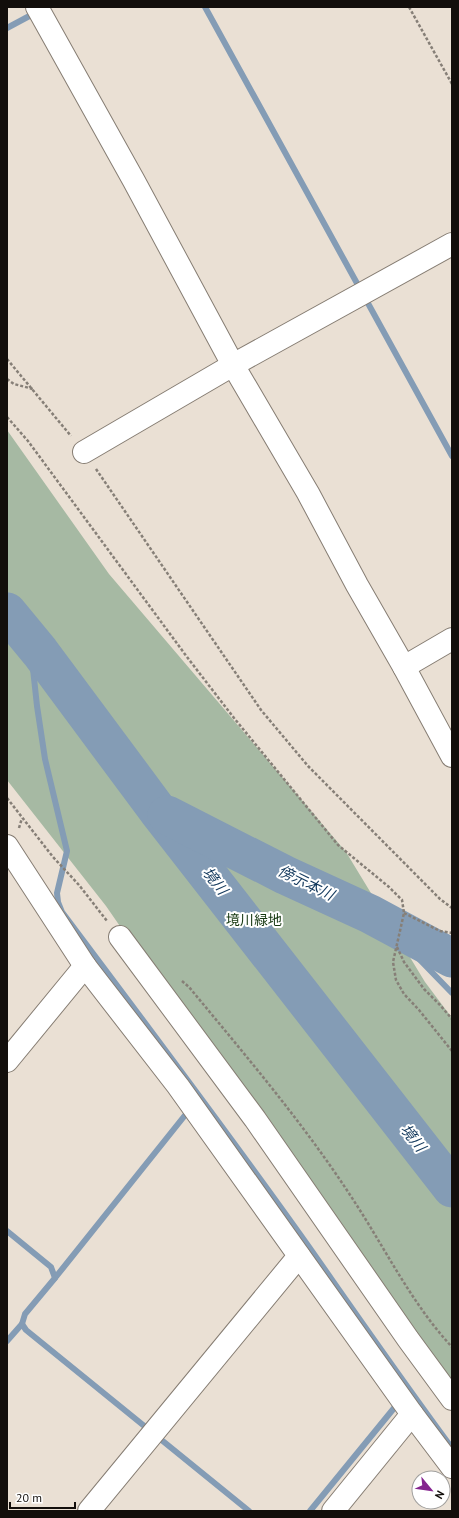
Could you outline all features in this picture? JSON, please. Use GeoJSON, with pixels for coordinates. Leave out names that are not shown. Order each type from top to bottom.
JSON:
{"type":"FeatureCollection","features":[{"type":"Feature","properties":{"kind":"street"},"geometry":{"type":"LineString","coordinates":[[37,7],[134,181],[232,365],[308,493],[356,585],[404,667],[452,756]]}},
{"type":"Feature","properties":{"kind":"street"},"geometry":{"type":"LineString","coordinates":[[84,452],[232,365],[452,244]]}},
{"type":"Feature","properties":{"kind":"street"},"geometry":{"type":"LineString","coordinates":[[404,667],[452,639]]}},
{"type":"Feature","properties":{"kind":"street"},"geometry":{"type":"LineString","coordinates":[[7,846],[86,966],[178,1086],[412,1414],[452,1467]]}},
{"type":"Feature","properties":{"kind":"street"},"geometry":{"type":"LineString","coordinates":[[120,937],[255,1119],[408,1339],[452,1399]]}},
{"type":"Feature","properties":{"kind":"street"},"geometry":{"type":"LineString","coordinates":[[7,1061],[86,966]]}},
{"type":"Feature","properties":{"kind":"street"},"geometry":{"type":"LineString","coordinates":[[89,1511],[299,1256]]}},
{"type":"Feature","properties":{"kind":"street"},"geometry":{"type":"LineString","coordinates":[[333,1511],[412,1414]]}},
{"type":"Feature","properties":{"kind":"path"},"geometry":{"type":"LineString","coordinates":[[409,7],[452,84]]}},
{"type":"Feature","properties":{"kind":"path"},"geometry":{"type":"LineString","coordinates":[[7,359],[34,389],[84,452],[260,710],[308,766],[440,899],[452,908]]}},
{"type":"Feature","properties":{"kind":"path"},"geometry":{"type":"LineString","coordinates":[[7,379],[14,384],[34,389]]}},
{"type":"Feature","properties":{"kind":"path"},"geometry":{"type":"LineString","coordinates":[[7,417],[28,442],[178,645],[234,718],[338,844],[389,887],[402,900],[404,913],[393,962],[396,980],[404,994],[452,1051]]}},
{"type":"Feature","properties":{"kind":"path"},"geometry":{"type":"LineString","coordinates":[[7,798],[53,857],[79,885]]}},
{"type":"Feature","properties":{"kind":"path"},"geometry":{"type":"LineString","coordinates":[[404,913],[440,931],[452,933]]}},
{"type":"Feature","properties":{"kind":"path"},"geometry":{"type":"LineString","coordinates":[[397,947],[404,962],[424,990],[452,1019]]}},
{"type":"Feature","properties":{"kind":"green space","name":"境川緑地"},"geometry":{"type":"Polygon","coordinates":[[[7,430],[109,574],[346,852],[425,982],[452,1018],[452,1406],[106,906],[7,780],[7,430]]]}},
{"type":"Feature","properties":{"kind":"waterway"},"geometry":{"type":"LineString","coordinates":[[205,7],[452,456]]}},
{"type":"Feature","properties":{"kind":"waterway"},"geometry":{"type":"LineString","coordinates":[[7,28],[35,13]]}},
{"type":"Feature","properties":{"kind":"waterway","name":"境川"},"geometry":{"type":"LineString","coordinates":[[7,612],[40,652],[158,811],[452,1188]]}},
{"type":"Feature","properties":{"kind":"waterway"},"geometry":{"type":"LineString","coordinates":[[30,641],[37,706],[45,759],[67,851],[57,893],[58,902],[62,912],[187,1079],[452,1448]]}},
{"type":"Feature","properties":{"kind":"waterway","name":"傍示本川"},"geometry":{"type":"LineString","coordinates":[[167,815],[285,875],[370,914],[452,958]]}},
{"type":"Feature","properties":{"kind":"waterway"},"geometry":{"type":"LineString","coordinates":[[422,942],[417,949],[420,960],[452,993]]}},
{"type":"Feature","properties":{"kind":"waterway"},"geometry":{"type":"LineString","coordinates":[[55,1278],[190,1109]]}},
{"type":"Feature","properties":{"kind":"waterway"},"geometry":{"type":"LineString","coordinates":[[7,1231],[51,1267],[55,1278],[25,1314],[22,1324],[26,1330],[249,1511]]}},
{"type":"Feature","properties":{"kind":"waterway"},"geometry":{"type":"LineString","coordinates":[[7,1341],[22,1324]]}},
{"type":"Feature","properties":{"kind":"waterway"},"geometry":{"type":"LineString","coordinates":[[310,1511],[399,1402]]}}]}
